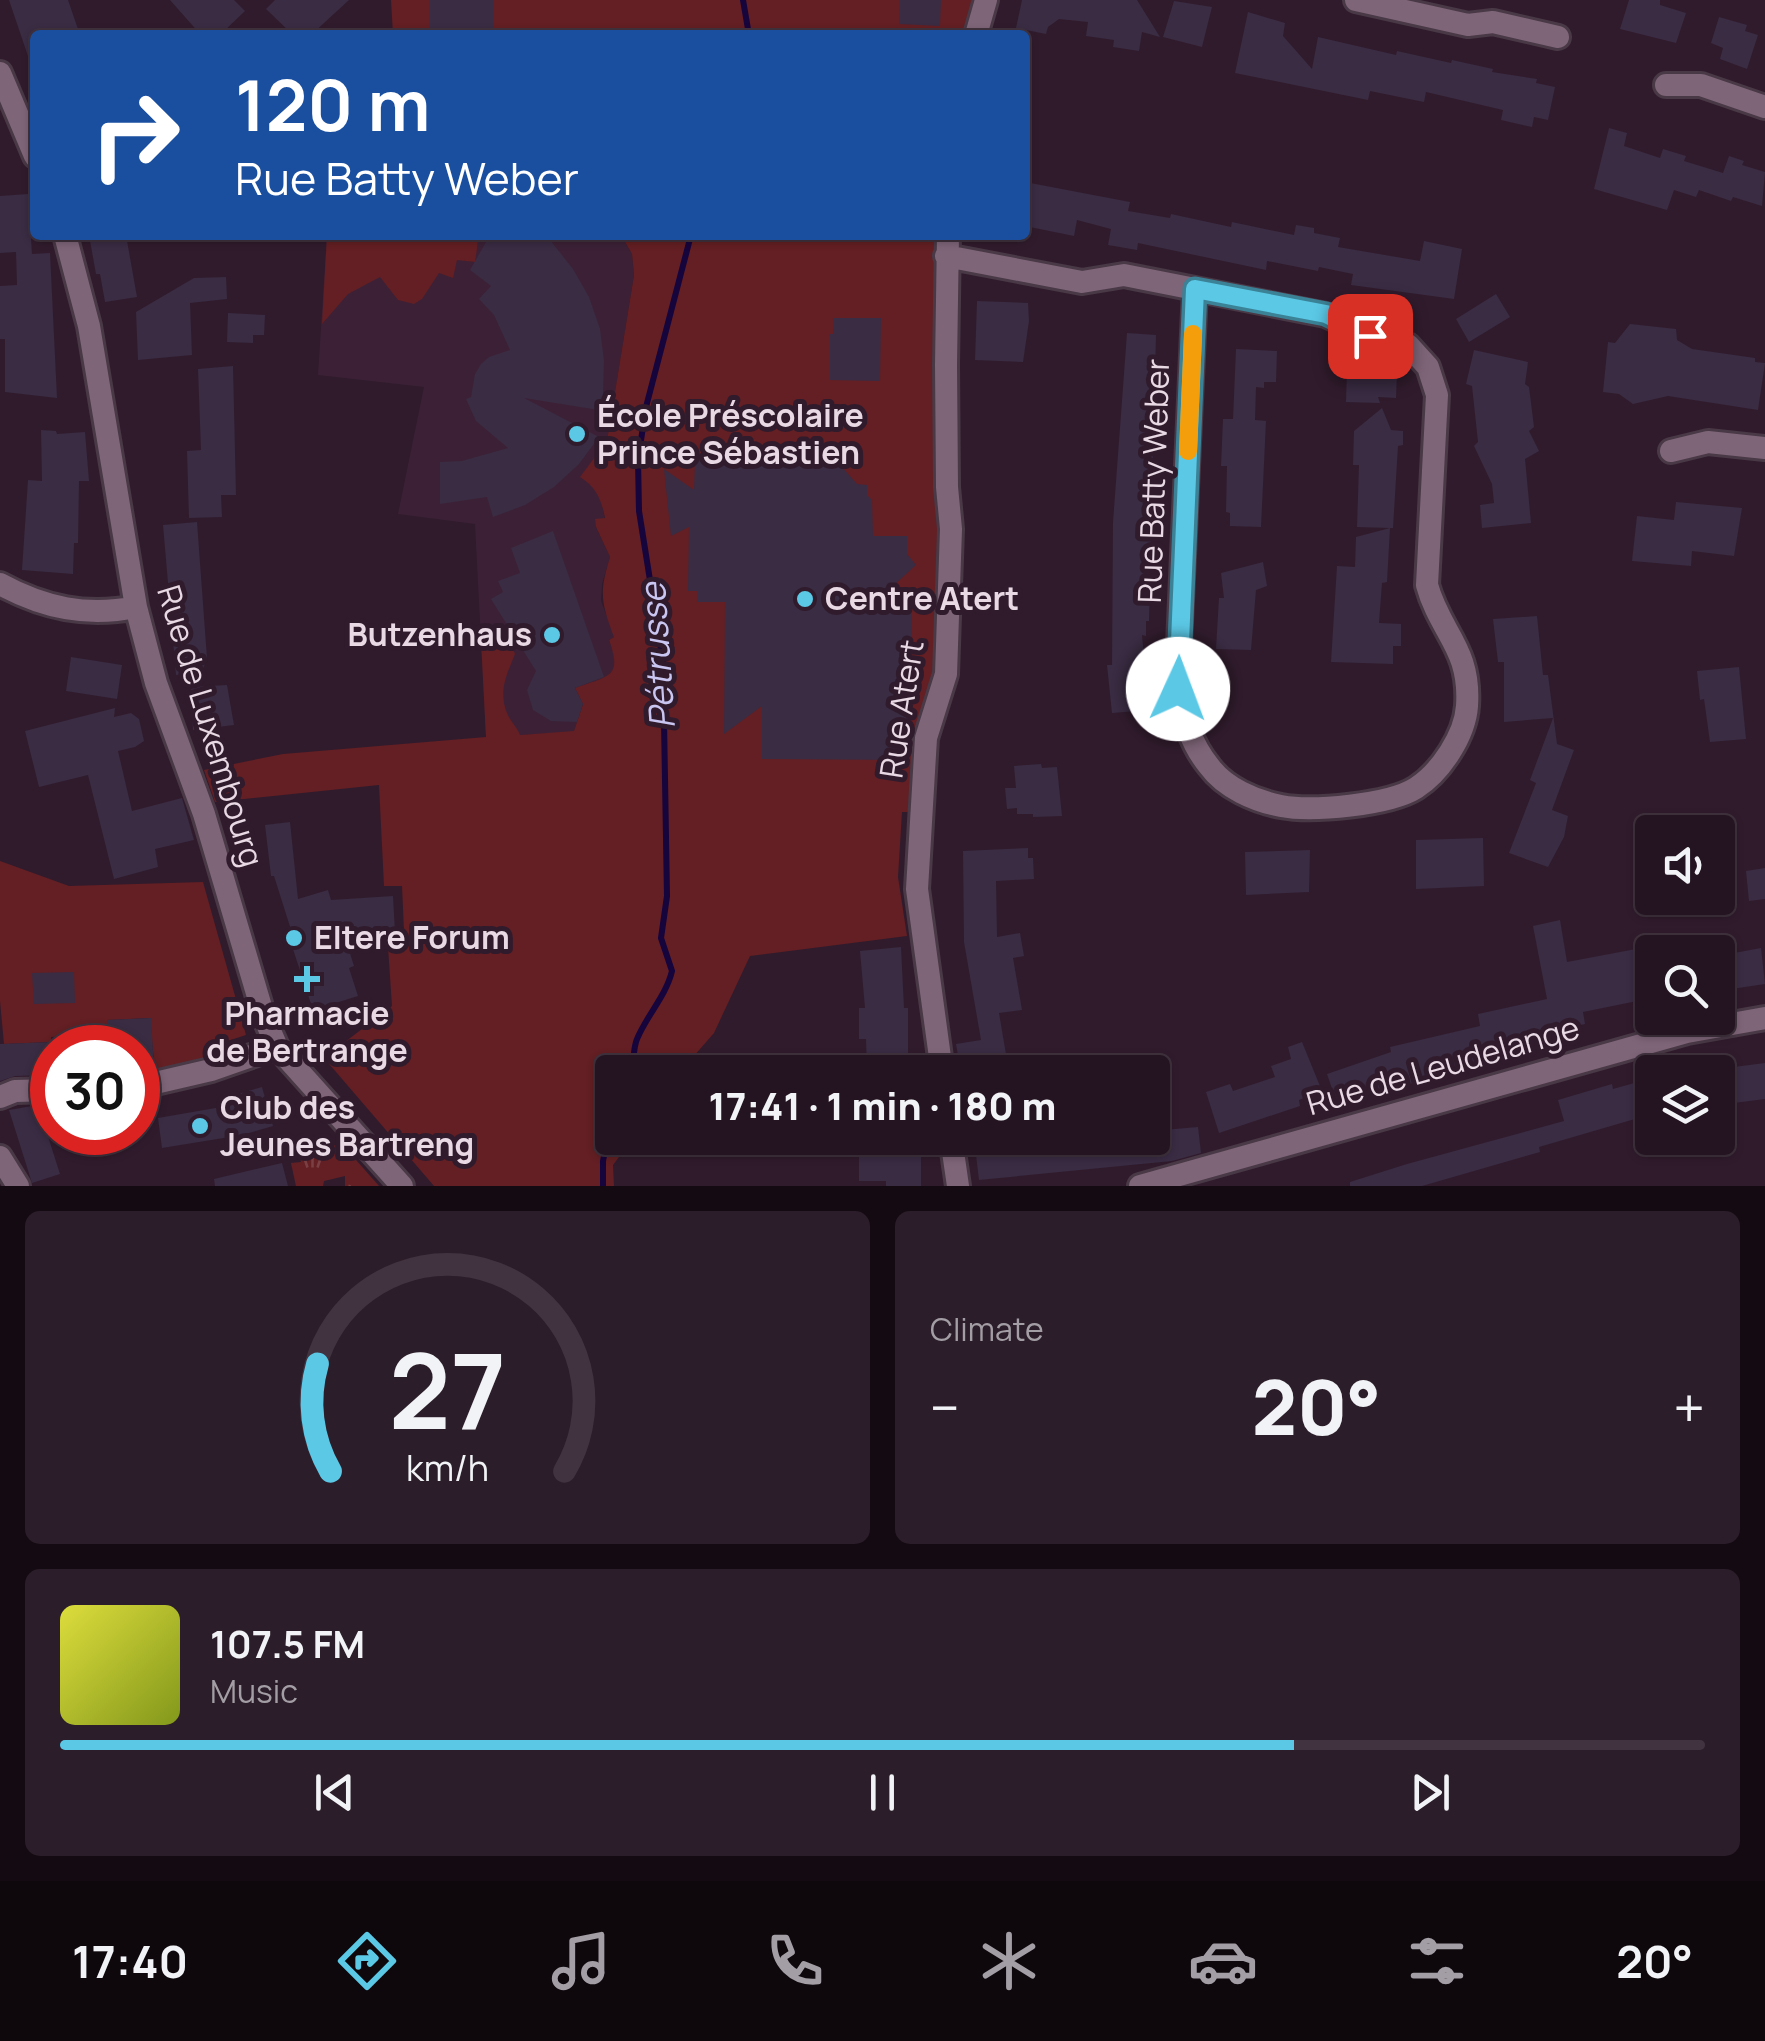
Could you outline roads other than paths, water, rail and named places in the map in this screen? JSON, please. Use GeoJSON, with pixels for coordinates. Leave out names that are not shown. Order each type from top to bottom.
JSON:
{"type":"FeatureCollection","features":[{"type":"Feature","properties":{"kind":"street"},"geometry":{"type":"LineString","coordinates":[[977,30],[986,0]]}},
{"type":"Feature","properties":{"kind":"street"},"geometry":{"type":"LineString","coordinates":[[1356,0],[1468,25],[1493,22],[1558,37]]}},
{"type":"Feature","properties":{"kind":"street"},"geometry":{"type":"LineString","coordinates":[[0,73],[9,119],[30,149]]}},
{"type":"Feature","properties":{"kind":"street"},"geometry":{"type":"LineString","coordinates":[[1666,85],[1701,85],[1765,108]]}},
{"type":"Feature","properties":{"kind":"street","name":"Rue de Luxembourg"},"geometry":{"type":"LineString","coordinates":[[66,240],[89,326],[136,607],[178,747],[204,814],[264,1016],[277,1047],[402,1186]]}},
{"type":"Feature","properties":{"kind":"street","name":"Rue Batty Weber"},"geometry":{"type":"LineString","coordinates":[[947,245],[1082,282],[1124,275],[1326,314],[1370,336],[1408,346],[1428,367],[1436,395],[1427,585],[1433,606],[1452,634],[1465,667],[1467,706],[1464,724],[1440,766],[1414,789],[1344,806],[1283,807],[1241,793],[1210,768],[1188,732],[1178,689],[1195,289]]}},
{"type":"Feature","properties":{"kind":"street","name":"Rue Atert"},"geometry":{"type":"LineString","coordinates":[[940,1055],[917,889],[926,738],[946,674],[951,529],[947,487],[947,245]]}},
{"type":"Feature","properties":{"kind":"street"},"geometry":{"type":"LineString","coordinates":[[1671,451],[1708,442],[1765,448]]}},
{"type":"Feature","properties":{"kind":"street"},"geometry":{"type":"LineString","coordinates":[[0,584],[31,601],[79,612],[107,613],[136,607]]}},
{"type":"Feature","properties":{"kind":"street","name":"Rue de Leudelange"},"geometry":{"type":"LineString","coordinates":[[1140,1186],[1687,1032],[1765,1018]]}},
{"type":"Feature","properties":{"kind":"street"},"geometry":{"type":"LineString","coordinates":[[160,1081],[211,1070],[277,1047]]}},
{"type":"Feature","properties":{"kind":"street"},"geometry":{"type":"LineString","coordinates":[[0,1097],[30,1091]]}},
{"type":"Feature","properties":{"kind":"street"},"geometry":{"type":"LineString","coordinates":[[953,1155],[958,1186]]}},
{"type":"Feature","properties":{"kind":"street"},"geometry":{"type":"LineString","coordinates":[[0,1157],[18,1186]]}},
{"type":"Feature","properties":{"kind":"waterway","name":"Pétrusse"},"geometry":{"type":"LineString","coordinates":[[743,0],[748,30]]}},
{"type":"Feature","properties":{"kind":"waterway","name":"Pétrusse"},"geometry":{"type":"LineString","coordinates":[[634,1055],[637,1039],[672,971],[661,938],[667,896],[663,662],[639,511],[638,460],[646,407],[690,240]]}},
{"type":"Feature","properties":{"kind":"waterway","name":"Pétrusse"},"geometry":{"type":"LineString","coordinates":[[603,1186],[604,1155]]}},
{"type":"Feature","properties":{"kind":"place","name":"École Préscolaire Prince Sébastien"},"geometry":{"type":"Point","coordinates":[577,434]}},
{"type":"Feature","properties":{"kind":"place","name":"Centre Atert"},"geometry":{"type":"Point","coordinates":[805,599]}},
{"type":"Feature","properties":{"kind":"place","name":"Butzenhaus"},"geometry":{"type":"Point","coordinates":[552,635]}},
{"type":"Feature","properties":{"kind":"place","name":"Eltere Forum"},"geometry":{"type":"Point","coordinates":[294,938]}},
{"type":"Feature","properties":{"kind":"place","name":"Pharmacie de Bertrange"},"geometry":{"type":"Point","coordinates":[307,979]}},
{"type":"Feature","properties":{"kind":"place","name":"Club des Jeunes Bartreng"},"geometry":{"type":"Point","coordinates":[200,1126]}}]}
